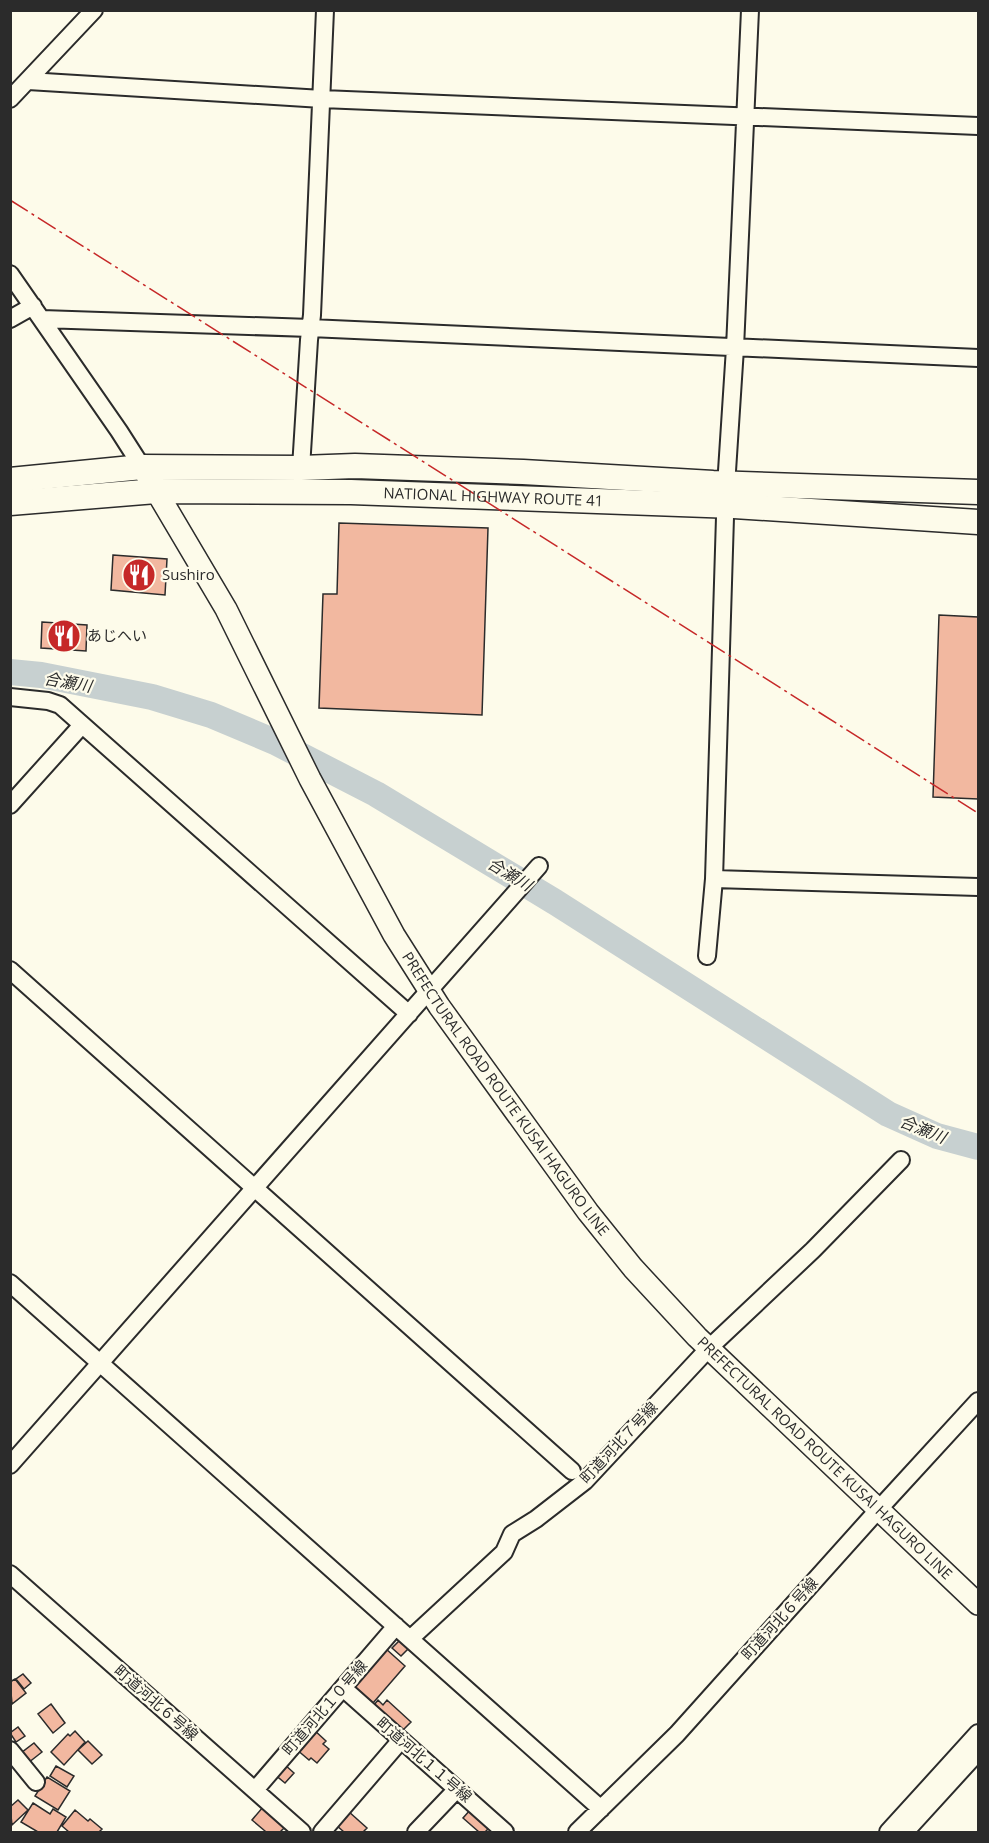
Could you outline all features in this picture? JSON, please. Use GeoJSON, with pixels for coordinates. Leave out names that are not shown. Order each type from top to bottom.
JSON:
{"type":"FeatureCollection","features":[{"type":"Feature","properties":{"kind":"highway","name":"NATIONAL HIGHWAY ROUTE 41"},"geometry":{"type":"LineString","coordinates":[[10,480],[142,467],[355,466],[523,472],[713,483],[978,492]]}},
{"type":"Feature","properties":{"kind":"highway","name":"NATIONAL HIGHWAY ROUTE 41"},"geometry":{"type":"LineString","coordinates":[[10,503],[156,491],[351,492],[734,506],[978,522]]}},
{"type":"Feature","properties":{"kind":"main road","name":"PREFECTURAL ROAD ROUTE KUSAI HAGURO LINE"},"geometry":{"type":"LineString","coordinates":[[142,467],[226,609],[309,779],[394,935],[429,991],[588,1212],[633,1268],[709,1348],[978,1604]]}},
{"type":"Feature","properties":{"kind":"street"},"geometry":{"type":"LineString","coordinates":[[10,99],[94,10]]}},
{"type":"Feature","properties":{"kind":"street"},"geometry":{"type":"LineString","coordinates":[[301,468],[325,10]]}},
{"type":"Feature","properties":{"kind":"street"},"geometry":{"type":"LineString","coordinates":[[728,471],[750,10]]}},
{"type":"Feature","properties":{"kind":"street"},"geometry":{"type":"LineString","coordinates":[[28,81],[321,99],[978,126]]}},
{"type":"Feature","properties":{"kind":"street"},"geometry":{"type":"LineString","coordinates":[[10,274],[142,467]]}},
{"type":"Feature","properties":{"kind":"street"},"geometry":{"type":"LineString","coordinates":[[10,319],[38,313],[310,328],[978,358]]}},
{"type":"Feature","properties":{"kind":"street"},"geometry":{"type":"LineString","coordinates":[[707,956],[714,879],[725,517]]}},
{"type":"Feature","properties":{"kind":"street"},"geometry":{"type":"LineString","coordinates":[[10,697],[48,701],[60,705],[409,1014]]}},
{"type":"Feature","properties":{"kind":"street"},"geometry":{"type":"LineString","coordinates":[[10,805],[82,724]]}},
{"type":"Feature","properties":{"kind":"street"},"geometry":{"type":"LineString","coordinates":[[10,1465],[539,866]]}},
{"type":"Feature","properties":{"kind":"street"},"geometry":{"type":"LineString","coordinates":[[714,879],[978,887]]}},
{"type":"Feature","properties":{"kind":"street"},"geometry":{"type":"LineString","coordinates":[[10,970],[572,1471]]}},
{"type":"Feature","properties":{"kind":"street","name":"町道河北７号線"},"geometry":{"type":"LineString","coordinates":[[410,1639],[504,1552],[514,1533],[590,1477],[709,1348],[813,1250],[901,1160]]}},
{"type":"Feature","properties":{"kind":"street"},"geometry":{"type":"LineString","coordinates":[[10,1283],[601,1809]]}},
{"type":"Feature","properties":{"kind":"street","name":"町道河北６号線"},"geometry":{"type":"LineString","coordinates":[[587,1829],[601,1809],[677,1734],[978,1401]]}},
{"type":"Feature","properties":{"kind":"street","name":"町道河北６号線"},"geometry":{"type":"LineString","coordinates":[[10,1574],[302,1833]]}},
{"type":"Feature","properties":{"kind":"street","name":"町道河北１０号線"},"geometry":{"type":"LineString","coordinates":[[255,1790],[396,1626]]}},
{"type":"Feature","properties":{"kind":"street","name":"町道河北１１号線"},"geometry":{"type":"LineString","coordinates":[[343,1688],[506,1833]]}},
{"type":"Feature","properties":{"kind":"street"},"geometry":{"type":"LineString","coordinates":[[888,1833],[978,1733]]}},
{"type":"Feature","properties":{"kind":"street"},"geometry":{"type":"LineString","coordinates":[[322,1833],[401,1740]]}},
{"type":"Feature","properties":{"kind":"street"},"geometry":{"type":"LineString","coordinates":[[10,1750],[36,1782]]}},
{"type":"Feature","properties":{"kind":"street"},"geometry":{"type":"LineString","coordinates":[[905,1833],[978,1752]]}},
{"type":"Feature","properties":{"kind":"street"},"geometry":{"type":"LineString","coordinates":[[416,1833],[457,1789]]}},
{"type":"Feature","properties":{"kind":"building"},"geometry":{"type":"Polygon","coordinates":[[[339,523],[488,528],[482,715],[319,708],[323,594],[337,594],[339,523]]]}},
{"type":"Feature","properties":{"kind":"building","name":"Sushiro"},"geometry":{"type":"Polygon","coordinates":[[[113,555],[167,559],[165,595],[111,590],[113,555]]]}},
{"type":"Feature","properties":{"kind":"building"},"geometry":{"type":"Polygon","coordinates":[[[939,615],[978,617],[978,799],[933,797],[939,615]]]}},
{"type":"Feature","properties":{"kind":"building","name":"あじへい"},"geometry":{"type":"Polygon","coordinates":[[[42,622],[87,625],[86,651],[41,648],[42,622]]]}},
{"type":"Feature","properties":{"kind":"building"},"geometry":{"type":"Polygon","coordinates":[[[401,1639],[410,1647],[401,1656],[392,1648],[401,1639]]]}},
{"type":"Feature","properties":{"kind":"building"},"geometry":{"type":"Polygon","coordinates":[[[385,1648],[405,1666],[373,1703],[352,1685],[385,1648]]]}},
{"type":"Feature","properties":{"kind":"building"},"geometry":{"type":"Polygon","coordinates":[[[23,1674],[31,1683],[24,1689],[16,1679],[23,1674]]]}},
{"type":"Feature","properties":{"kind":"building"},"geometry":{"type":"Polygon","coordinates":[[[15,1679],[26,1693],[12,1704],[10,1682],[15,1679]]]}},
{"type":"Feature","properties":{"kind":"building"},"geometry":{"type":"Polygon","coordinates":[[[378,1700],[383,1705],[387,1700],[411,1722],[403,1730],[374,1705],[378,1700]]]}},
{"type":"Feature","properties":{"kind":"building"},"geometry":{"type":"Polygon","coordinates":[[[51,1704],[65,1723],[53,1733],[38,1714],[51,1704]]]}},
{"type":"Feature","properties":{"kind":"building"},"geometry":{"type":"Polygon","coordinates":[[[18,1727],[25,1736],[16,1742],[10,1733],[18,1727]]]}},
{"type":"Feature","properties":{"kind":"building"},"geometry":{"type":"Polygon","coordinates":[[[313,1729],[326,1741],[323,1744],[329,1749],[317,1763],[311,1758],[309,1760],[296,1749],[313,1729]]]}},
{"type":"Feature","properties":{"kind":"building"},"geometry":{"type":"Polygon","coordinates":[[[75,1731],[85,1742],[64,1765],[51,1752],[68,1734],[70,1736],[75,1731]]]}},
{"type":"Feature","properties":{"kind":"building"},"geometry":{"type":"Polygon","coordinates":[[[88,1741],[102,1755],[92,1764],[78,1750],[88,1741]]]}},
{"type":"Feature","properties":{"kind":"building"},"geometry":{"type":"Polygon","coordinates":[[[34,1743],[42,1752],[28,1763],[21,1753],[34,1743]]]}},
{"type":"Feature","properties":{"kind":"building"},"geometry":{"type":"Polygon","coordinates":[[[284,1764],[294,1773],[285,1783],[274,1774],[284,1764]]]}},
{"type":"Feature","properties":{"kind":"building"},"geometry":{"type":"Polygon","coordinates":[[[56,1766],[74,1776],[67,1787],[50,1776],[56,1766]]]}},
{"type":"Feature","properties":{"kind":"building"},"geometry":{"type":"Polygon","coordinates":[[[47,1777],[70,1791],[58,1810],[35,1796],[47,1777]]]}},
{"type":"Feature","properties":{"kind":"building"},"geometry":{"type":"Polygon","coordinates":[[[18,1800],[28,1810],[12,1825],[10,1807],[18,1800]]]}},
{"type":"Feature","properties":{"kind":"building"},"geometry":{"type":"Polygon","coordinates":[[[33,1803],[50,1814],[53,1809],[66,1817],[57,1832],[38,1832],[21,1822],[33,1803]]]}},
{"type":"Feature","properties":{"kind":"building"},"geometry":{"type":"Polygon","coordinates":[[[263,1807],[284,1828],[280,1832],[263,1832],[265,1831],[252,1820],[263,1807]]]}},
{"type":"Feature","properties":{"kind":"building"},"geometry":{"type":"Polygon","coordinates":[[[471,1809],[491,1826],[485,1832],[479,1832],[463,1818],[471,1809]]]}},
{"type":"Feature","properties":{"kind":"building"},"geometry":{"type":"Polygon","coordinates":[[[75,1810],[102,1829],[99,1832],[69,1832],[62,1826],[75,1810]]]}},
{"type":"Feature","properties":{"kind":"building"},"geometry":{"type":"Polygon","coordinates":[[[348,1811],[367,1828],[363,1832],[344,1832],[336,1825],[348,1811]]]}},
{"type":"Feature","properties":{"kind":"waterway","name":"合瀬川"},"geometry":{"type":"LineString","coordinates":[[10,672],[41,675],[152,697],[211,715],[275,742],[376,794],[555,902],[888,1114],[937,1136],[978,1147]]}},
{"type":"Feature","properties":{"kind":"power"},"geometry":{"type":"LineString","coordinates":[[10,200],[978,813]]}},
{"type":"Feature","properties":{"kind":"place","name":"Sushiro"},"geometry":{"type":"Point","coordinates":[139,575]}},
{"type":"Feature","properties":{"kind":"place","name":"あじへい"},"geometry":{"type":"Point","coordinates":[64,636]}}]}
